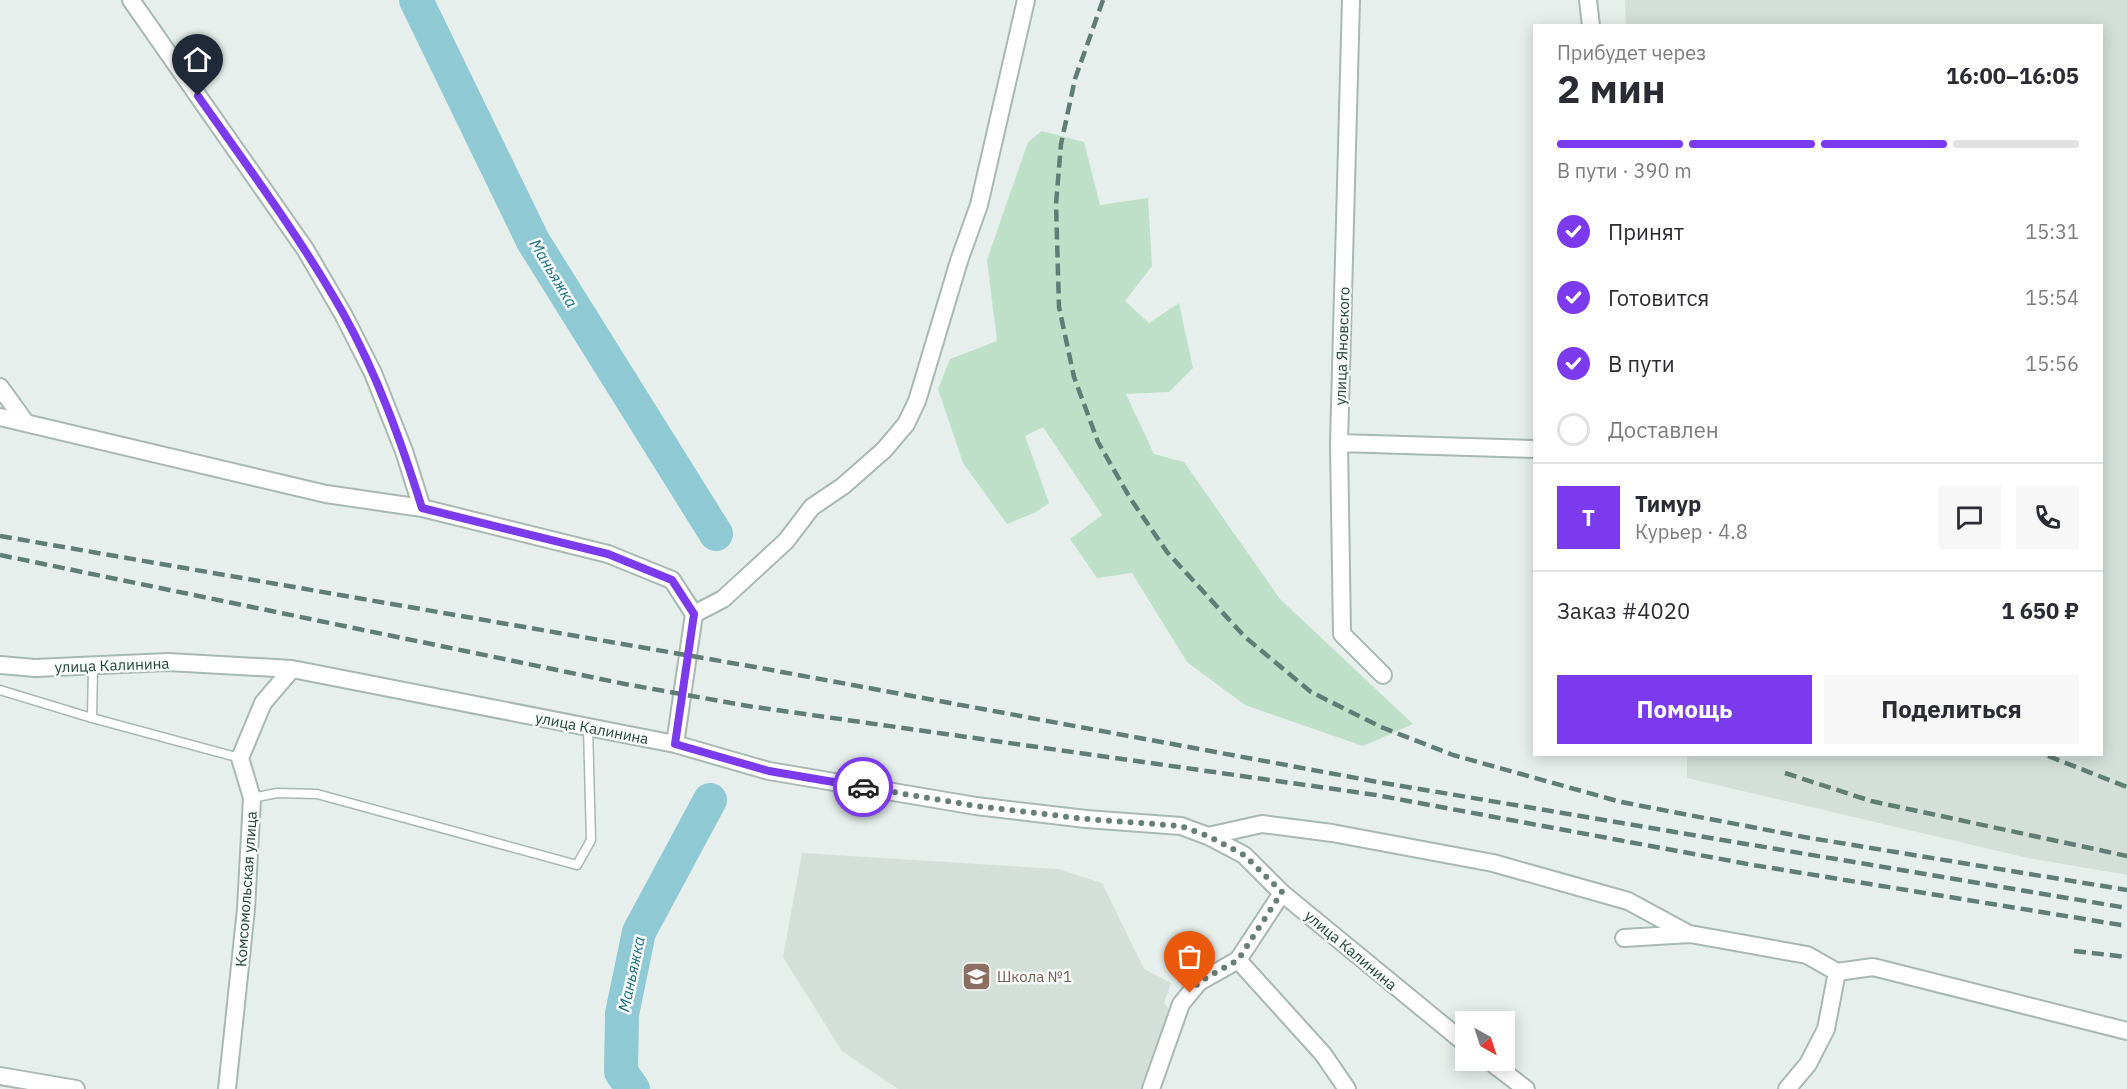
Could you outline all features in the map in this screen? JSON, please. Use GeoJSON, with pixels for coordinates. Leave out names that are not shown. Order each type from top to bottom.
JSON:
{"type":"FeatureCollection","features":[{"type":"Feature","properties":{"kind":"street"},"geometry":{"type":"LineString","coordinates":[[131,0],[305,249],[343,314],[373,373],[404,451],[422,508]]}},
{"type":"Feature","properties":{"kind":"street"},"geometry":{"type":"LineString","coordinates":[[694,614],[723,599],[786,541],[812,507],[843,486],[884,450],[906,424],[917,401],[959,261],[979,205],[1026,0]]}},
{"type":"Feature","properties":{"kind":"street","name":"улица Яновского"},"geometry":{"type":"LineString","coordinates":[[1351,0],[1339,443],[1342,634],[1383,675]]}},
{"type":"Feature","properties":{"kind":"street"},"geometry":{"type":"LineString","coordinates":[[1588,0],[1591,24]]}},
{"type":"Feature","properties":{"kind":"street"},"geometry":{"type":"LineString","coordinates":[[0,387],[26,423]]}},
{"type":"Feature","properties":{"kind":"street"},"geometry":{"type":"LineString","coordinates":[[0,417],[326,494],[422,508],[608,554],[672,580],[694,614],[675,744]]}},
{"type":"Feature","properties":{"kind":"street"},"geometry":{"type":"LineString","coordinates":[[1339,443],[1533,449]]}},
{"type":"Feature","properties":{"kind":"street","name":"улица Калинина"},"geometry":{"type":"LineString","coordinates":[[0,665],[35,668],[168,662],[292,669],[675,744],[769,771],[953,802],[1086,819],[1181,826],[1208,836],[1244,855],[1282,892],[1455,1035]]}},
{"type":"Feature","properties":{"kind":"street"},"geometry":{"type":"LineString","coordinates":[[240,758],[263,703],[292,669]]}},
{"type":"Feature","properties":{"kind":"street","name":"Комсомольская улица"},"geometry":{"type":"LineString","coordinates":[[227,1089],[246,909],[252,798],[240,758]]}},
{"type":"Feature","properties":{"kind":"street"},"geometry":{"type":"LineString","coordinates":[[1208,836],[1262,824],[1332,833],[1493,863],[1628,901],[1690,934]]}},
{"type":"Feature","properties":{"kind":"street"},"geometry":{"type":"LineString","coordinates":[[1150,1089],[1181,1004],[1199,982],[1238,960],[1282,892]]}},
{"type":"Feature","properties":{"kind":"street"},"geometry":{"type":"LineString","coordinates":[[1624,938],[1690,934],[1807,955],[1837,972],[1873,967],[2127,1031]]}},
{"type":"Feature","properties":{"kind":"street"},"geometry":{"type":"LineString","coordinates":[[1238,960],[1323,1054],[1347,1089]]}},
{"type":"Feature","properties":{"kind":"street"},"geometry":{"type":"LineString","coordinates":[[1787,1089],[1808,1064],[1826,1029],[1837,972]]}},
{"type":"Feature","properties":{"kind":"street"},"geometry":{"type":"LineString","coordinates":[[1502,1071],[1526,1089]]}},
{"type":"Feature","properties":{"kind":"street"},"geometry":{"type":"LineString","coordinates":[[0,1076],[76,1089]]}},
{"type":"Feature","properties":{"kind":"lane"},"geometry":{"type":"LineString","coordinates":[[92,718],[93,666]]}},
{"type":"Feature","properties":{"kind":"lane"},"geometry":{"type":"LineString","coordinates":[[0,690],[92,718],[240,758]]}},
{"type":"Feature","properties":{"kind":"lane"},"geometry":{"type":"LineString","coordinates":[[252,798],[277,793],[317,794],[577,865],[591,840],[588,727]]}},
{"type":"Feature","properties":{"kind":"shaded area"},"geometry":{"type":"Polygon","coordinates":[[[1625,0],[2127,0],[2127,875],[2028,858],[1687,778],[1687,756],[2103,756],[2103,24],[1626,24],[1625,0]]]}},
{"type":"Feature","properties":{"kind":"shaded area","name":"Школа №1"},"geometry":{"type":"Polygon","coordinates":[[[802,853],[1058,869],[1102,883],[1144,969],[1171,983],[1164,1003],[1170,1011],[1142,1089],[898,1089],[842,1051],[783,957],[802,853]]]}},
{"type":"Feature","properties":{"kind":"green space"},"geometry":{"type":"Polygon","coordinates":[[[1042,131],[1084,142],[1100,205],[1148,198],[1152,266],[1125,301],[1149,323],[1179,303],[1193,368],[1169,392],[1126,394],[1154,454],[1184,462],[1280,599],[1413,724],[1363,746],[1245,705],[1187,662],[1132,573],[1097,578],[1070,539],[1102,515],[1043,427],[1025,436],[1049,503],[1036,512],[1007,524],[963,463],[938,389],[950,359],[997,341],[987,260],[1028,142],[1042,131]]]}},
{"type":"Feature","properties":{"kind":"waterway","name":"Маньяжка"},"geometry":{"type":"LineString","coordinates":[[416,0],[533,241],[716,534]]}},
{"type":"Feature","properties":{"kind":"waterway","name":"Маньяжка"},"geometry":{"type":"LineString","coordinates":[[633,1089],[621,1072],[622,1014],[639,932],[710,800]]}},
{"type":"Feature","properties":{"kind":"railway"},"geometry":{"type":"LineString","coordinates":[[1103,0],[1075,79],[1061,144],[1056,204],[1059,307],[1074,377],[1098,442],[1130,498],[1167,552],[1245,637],[1311,692],[1381,727],[1453,755],[1621,802],[1804,837],[2127,890]]}},
{"type":"Feature","properties":{"kind":"railway"},"geometry":{"type":"LineString","coordinates":[[0,536],[755,667],[1378,782],[2127,908]]}},
{"type":"Feature","properties":{"kind":"railway"},"geometry":{"type":"LineString","coordinates":[[0,555],[625,684],[748,706],[1376,795],[1753,865],[2127,926]]}},
{"type":"Feature","properties":{"kind":"railway"},"geometry":{"type":"LineString","coordinates":[[2048,756],[2127,787]]}},
{"type":"Feature","properties":{"kind":"railway"},"geometry":{"type":"LineString","coordinates":[[1785,773],[1871,801],[2127,856]]}},
{"type":"Feature","properties":{"kind":"railway"},"geometry":{"type":"LineString","coordinates":[[2074,951],[2127,957]]}},
{"type":"Feature","properties":{"kind":"way so far"},"geometry":{"type":"LineString","coordinates":[[863,787],[976,806],[1086,819],[1181,826],[1208,836],[1244,855],[1282,892],[1238,960],[1199,982],[1190,993]]}},
{"type":"Feature","properties":{"kind":"place","name":"Школа №1"},"geometry":{"type":"Point","coordinates":[976,976]}},
{"type":"Feature","properties":{"kind":"route"},"geometry":{"type":"LineString","coordinates":[[198,96],[305,249],[343,314],[373,373],[404,451],[422,508],[608,554],[672,580],[694,614],[675,744],[769,771],[863,787]]}}]}
